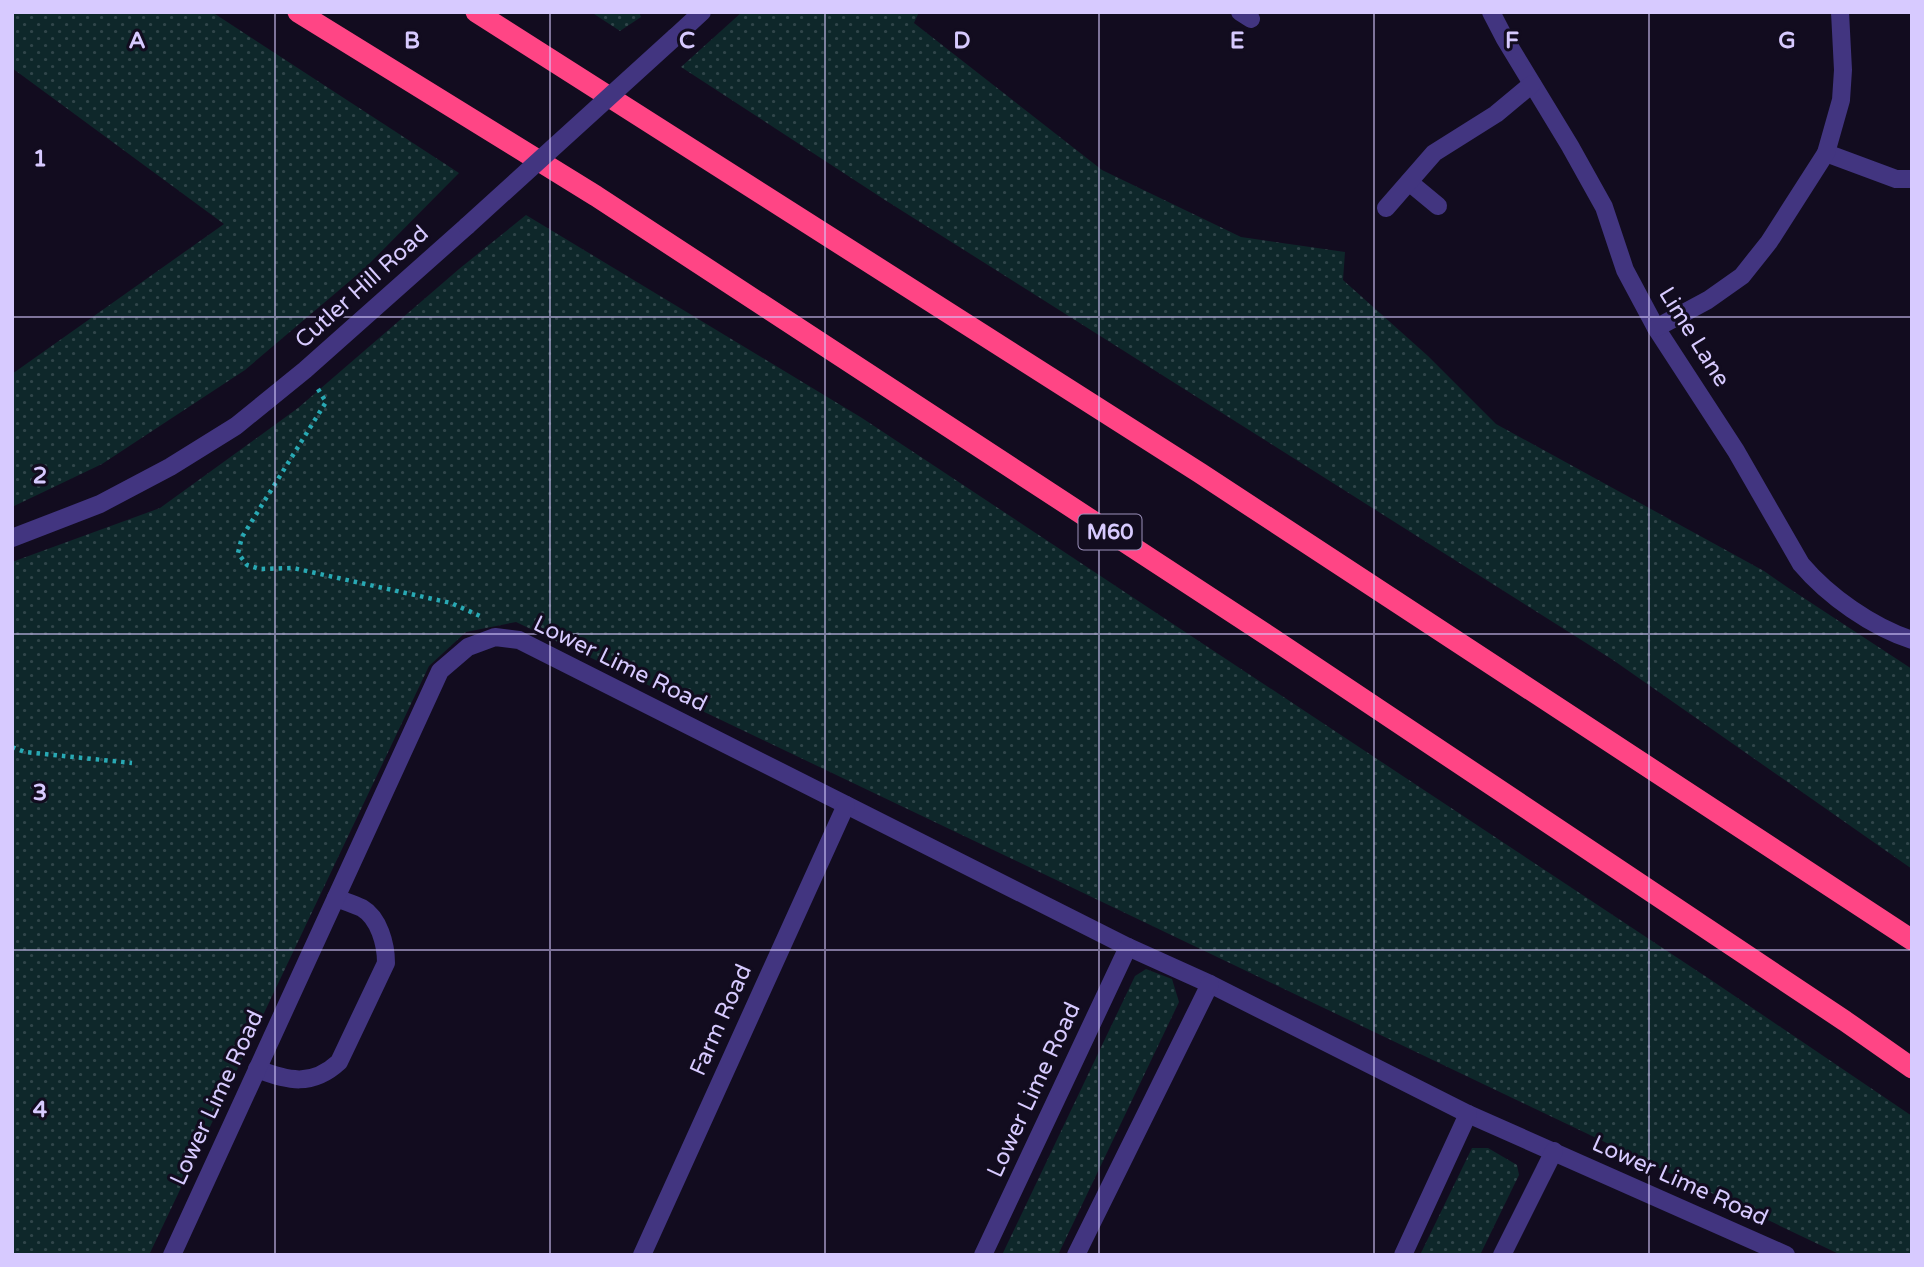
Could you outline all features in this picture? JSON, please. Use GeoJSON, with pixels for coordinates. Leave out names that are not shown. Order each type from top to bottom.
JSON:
{"type":"FeatureCollection","features":[{"type":"Feature","properties":{"kind":"highway","name":"M60"},"geometry":{"type":"LineString","coordinates":[[298,12],[596,196],[713,272],[1261,631],[1912,1068]]}},
{"type":"Feature","properties":{"kind":"highway"},"geometry":{"type":"LineString","coordinates":[[476,12],[1200,473],[1912,940]]}},
{"type":"Feature","properties":{"kind":"street","name":"Cutler Hill Road"},"geometry":{"type":"LineString","coordinates":[[12,538],[100,503],[170,467],[236,426],[305,370],[702,12]]}},
{"type":"Feature","properties":{"kind":"street","name":"Lime Lane"},"geometry":{"type":"LineString","coordinates":[[1491,12],[1504,39],[1604,207],[1625,270],[1656,328],[1736,451],[1801,564],[1815,580],[1855,610],[1880,626],[1912,640]]}},
{"type":"Feature","properties":{"kind":"street"},"geometry":{"type":"LineString","coordinates":[[1656,328],[1742,276],[1769,242],[1826,153],[1840,100],[1843,70],[1840,12]]}},
{"type":"Feature","properties":{"kind":"street"},"geometry":{"type":"LineString","coordinates":[[1386,208],[1434,153],[1496,114],[1532,84]]}},
{"type":"Feature","properties":{"kind":"street"},"geometry":{"type":"LineString","coordinates":[[1826,153],[1896,179],[1912,179]]}},
{"type":"Feature","properties":{"kind":"street"},"geometry":{"type":"LineString","coordinates":[[1409,182],[1438,206]]}},
{"type":"Feature","properties":{"kind":"street","name":"Lower Lime Road"},"geometry":{"type":"LineString","coordinates":[[172,1255],[440,671],[468,647],[495,636],[519,640],[1128,947],[1210,984],[1468,1114],[1786,1255]]}},
{"type":"Feature","properties":{"kind":"street","name":"Farm Road"},"geometry":{"type":"LineString","coordinates":[[642,1255],[846,805]]}},
{"type":"Feature","properties":{"kind":"street"},"geometry":{"type":"LineString","coordinates":[[257,1069],[291,1080],[330,1071],[339,1062],[380,975],[386,962],[386,949],[376,924],[364,909],[336,898]]}},
{"type":"Feature","properties":{"kind":"street","name":"Lower Lime Road"},"geometry":{"type":"LineString","coordinates":[[983,1255],[1128,947]]}},
{"type":"Feature","properties":{"kind":"street"},"geometry":{"type":"LineString","coordinates":[[1076,1255],[1210,984]]}},
{"type":"Feature","properties":{"kind":"street"},"geometry":{"type":"LineString","coordinates":[[1403,1255],[1468,1114]]}},
{"type":"Feature","properties":{"kind":"street","name":"Lower Lime Road"},"geometry":{"type":"LineString","coordinates":[[1502,1255],[1554,1151]]}},
{"type":"Feature","properties":{"kind":"path"},"geometry":{"type":"LineString","coordinates":[[305,370],[326,402],[242,537],[238,553],[247,565],[260,569],[293,568],[451,603],[484,618],[495,636]]}},
{"type":"Feature","properties":{"kind":"path"},"geometry":{"type":"LineString","coordinates":[[12,747],[25,752],[132,763]]}},
{"type":"Feature","properties":{"kind":"green space"},"geometry":{"type":"Polygon","coordinates":[[[12,12],[212,12],[459,173],[364,269],[245,370],[102,464],[12,507],[12,374],[224,224],[12,68],[12,12]]]}},
{"type":"Feature","properties":{"kind":"green space"},"geometry":{"type":"Polygon","coordinates":[[[591,12],[639,12],[641,17],[620,31],[591,12]]]}},
{"type":"Feature","properties":{"kind":"green space"},"geometry":{"type":"Polygon","coordinates":[[[742,12],[919,12],[914,23],[1102,170],[1241,237],[1345,252],[1343,280],[1428,356],[1496,424],[1764,571],[1912,669],[1912,869],[1613,660],[885,200],[681,67],[742,12]]]}},
{"type":"Feature","properties":{"kind":"green space"},"geometry":{"type":"Polygon","coordinates":[[[526,215],[862,418],[1912,1116],[1912,1255],[1841,1255],[516,622],[466,632],[429,666],[149,1255],[12,1255],[12,562],[160,508],[298,408],[526,215]]]}},
{"type":"Feature","properties":{"kind":"green space"},"geometry":{"type":"Polygon","coordinates":[[[1146,969],[1172,979],[1179,1002],[1058,1255],[1002,1255],[1135,976],[1146,969]]]}},
{"type":"Feature","properties":{"kind":"green space"},"geometry":{"type":"Polygon","coordinates":[[[1472,1148],[1488,1148],[1517,1165],[1519,1175],[1480,1255],[1420,1255],[1472,1148]]]}}]}
